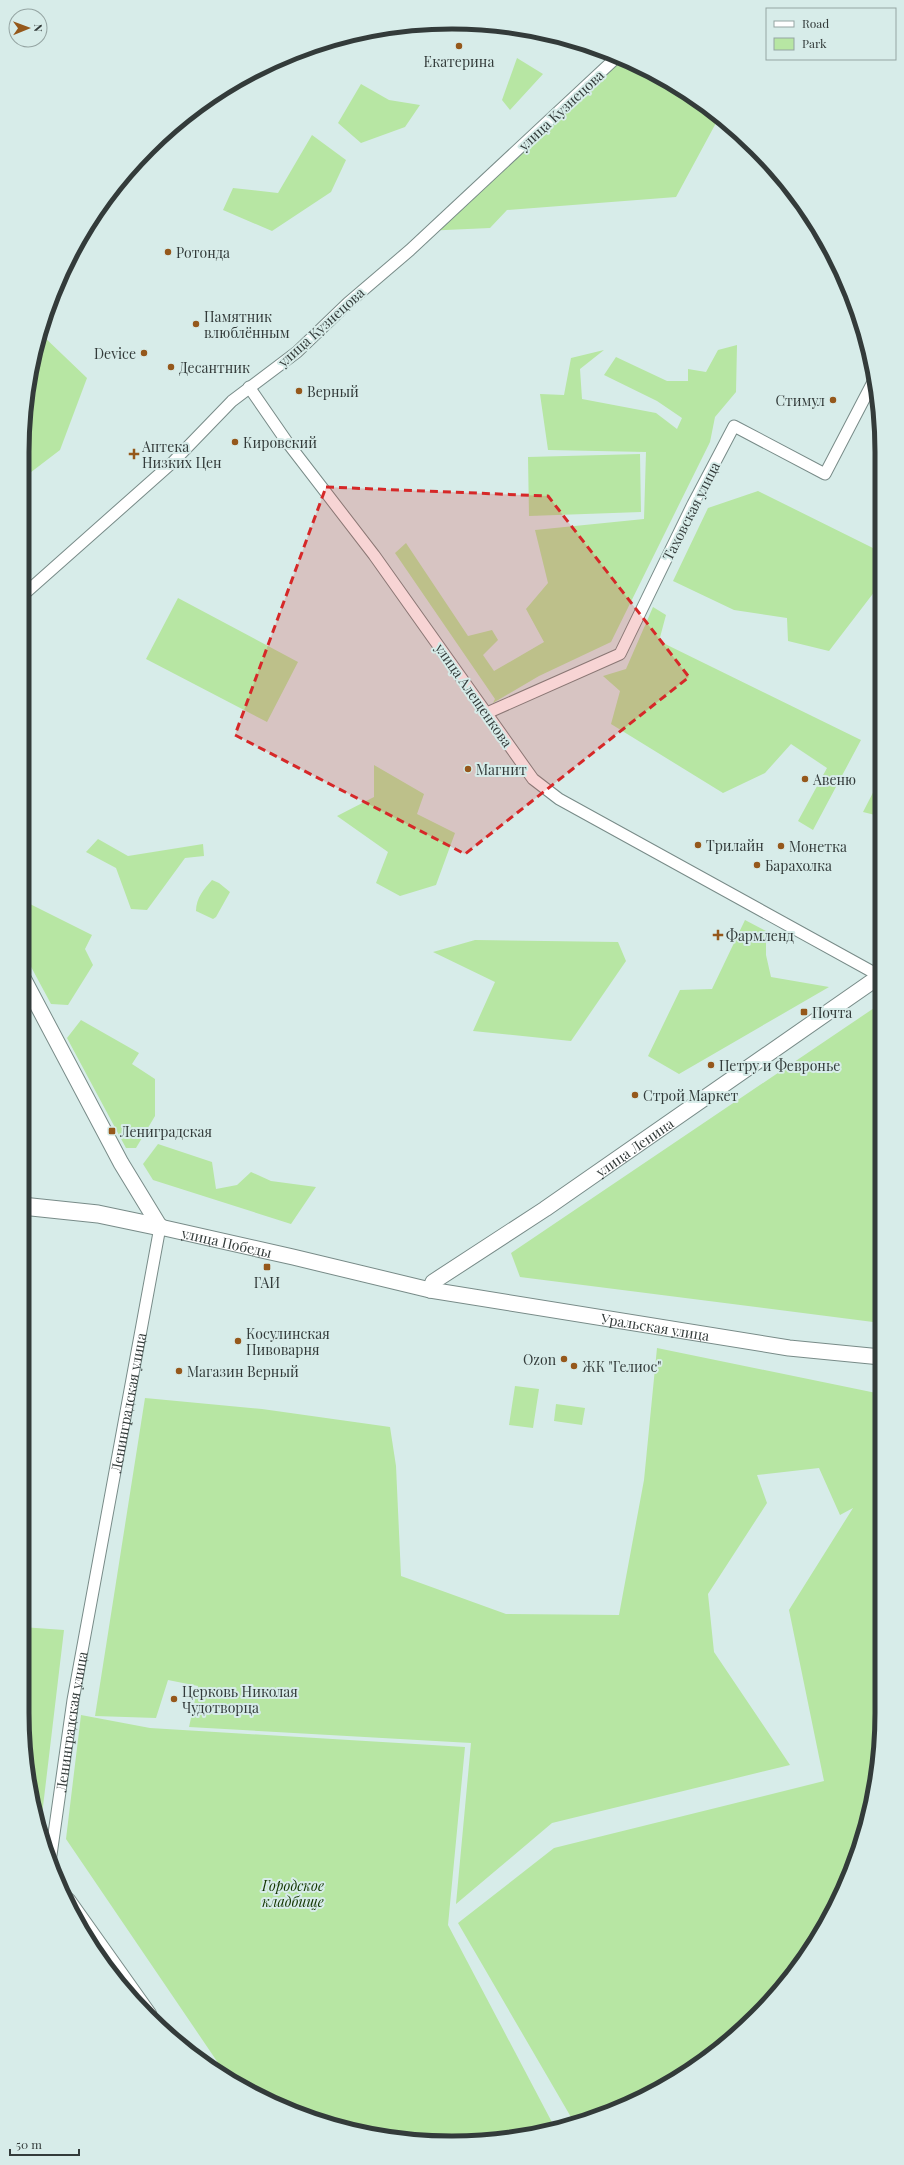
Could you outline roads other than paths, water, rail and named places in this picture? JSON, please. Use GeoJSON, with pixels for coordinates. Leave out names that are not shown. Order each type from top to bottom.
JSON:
{"type":"FeatureCollection","features":[{"type":"Feature","properties":{"kind":"main road","name":"улица Ленина"},"geometry":{"type":"LineString","coordinates":[[430,1290],[433,1282],[545,1209],[875,979]]}},
{"type":"Feature","properties":{"kind":"main road"},"geometry":{"type":"LineString","coordinates":[[29,989],[121,1163],[160,1227]]}},
{"type":"Feature","properties":{"kind":"main road","name":"улица Победы"},"geometry":{"type":"LineString","coordinates":[[29,1207],[98,1214],[430,1290]]}},
{"type":"Feature","properties":{"kind":"main road","name":"Уральская улица"},"geometry":{"type":"LineString","coordinates":[[430,1290],[789,1348],[875,1356]]}},
{"type":"Feature","properties":{"kind":"main road"},"geometry":{"type":"LineString","coordinates":[[99,1947],[118,1973]]}},
{"type":"Feature","properties":{"kind":"street","name":"улица Кузнецова"},"geometry":{"type":"LineString","coordinates":[[29,590],[173,462],[232,401],[297,352],[348,303],[410,250],[613,61]]}},
{"type":"Feature","properties":{"kind":"street","name":"улица Алещенкова"},"geometry":{"type":"LineString","coordinates":[[249,387],[287,442],[374,555],[533,780],[559,799],[875,973]]}},
{"type":"Feature","properties":{"kind":"street","name":"Таховская улица"},"geometry":{"type":"LineString","coordinates":[[487,713],[620,654],[693,504],[734,426],[825,474],[870,388]]}},
{"type":"Feature","properties":{"kind":"street","name":"Ленинградская улица"},"geometry":{"type":"LineString","coordinates":[[52,1851],[73,1700],[160,1227]]}},
{"type":"Feature","properties":{"kind":"place","name":"Екатерина"},"geometry":{"type":"Point","coordinates":[459,46]}},
{"type":"Feature","properties":{"kind":"place","name":"Ротонда"},"geometry":{"type":"Point","coordinates":[168,252]}},
{"type":"Feature","properties":{"kind":"place","name":"Памятник влюблённым"},"geometry":{"type":"Point","coordinates":[196,324]}},
{"type":"Feature","properties":{"kind":"place","name":"Device"},"geometry":{"type":"Point","coordinates":[144,353]}},
{"type":"Feature","properties":{"kind":"place","name":"Десантник"},"geometry":{"type":"Point","coordinates":[171,367]}},
{"type":"Feature","properties":{"kind":"place","name":"Верный"},"geometry":{"type":"Point","coordinates":[299,391]}},
{"type":"Feature","properties":{"kind":"place","name":"Стимул"},"geometry":{"type":"Point","coordinates":[833,400]}},
{"type":"Feature","properties":{"kind":"place","name":"Кировский"},"geometry":{"type":"Point","coordinates":[235,442]}},
{"type":"Feature","properties":{"kind":"place","name":"Аптека Низких Цен"},"geometry":{"type":"Point","coordinates":[134,454]}},
{"type":"Feature","properties":{"kind":"place","name":"Магнит"},"geometry":{"type":"Point","coordinates":[468,769]}},
{"type":"Feature","properties":{"kind":"place","name":"Авеню"},"geometry":{"type":"Point","coordinates":[805,779]}},
{"type":"Feature","properties":{"kind":"place","name":"Трилайн"},"geometry":{"type":"Point","coordinates":[698,845]}},
{"type":"Feature","properties":{"kind":"place","name":"Монетка"},"geometry":{"type":"Point","coordinates":[781,846]}},
{"type":"Feature","properties":{"kind":"place","name":"Барахолка"},"geometry":{"type":"Point","coordinates":[757,865]}},
{"type":"Feature","properties":{"kind":"place","name":"Фармленд"},"geometry":{"type":"Point","coordinates":[718,935]}},
{"type":"Feature","properties":{"kind":"place","name":"Почта"},"geometry":{"type":"Point","coordinates":[804,1012]}},
{"type":"Feature","properties":{"kind":"place","name":"Петру и Февронье"},"geometry":{"type":"Point","coordinates":[711,1065]}},
{"type":"Feature","properties":{"kind":"place","name":"Строй Маркет"},"geometry":{"type":"Point","coordinates":[635,1095]}},
{"type":"Feature","properties":{"kind":"place","name":"Лениградская"},"geometry":{"type":"Point","coordinates":[112,1131]}},
{"type":"Feature","properties":{"kind":"place","name":"ГАИ"},"geometry":{"type":"Point","coordinates":[267,1267]}},
{"type":"Feature","properties":{"kind":"place","name":"Косулинская Пивоварня"},"geometry":{"type":"Point","coordinates":[238,1341]}},
{"type":"Feature","properties":{"kind":"place","name":"Ozon"},"geometry":{"type":"Point","coordinates":[564,1359]}},
{"type":"Feature","properties":{"kind":"place","name":"ЖК \"Гелиос\""},"geometry":{"type":"Point","coordinates":[574,1366]}},
{"type":"Feature","properties":{"kind":"place","name":"Магазин Верный"},"geometry":{"type":"Point","coordinates":[179,1371]}},
{"type":"Feature","properties":{"kind":"place","name":"Церковь Николая Чудотворца"},"geometry":{"type":"Point","coordinates":[174,1699]}},
{"type":"Feature","properties":{"kind":"park label","name":"Городское кладбище"},"geometry":{"type":"Point","coordinates":[293,1894]}}]}
